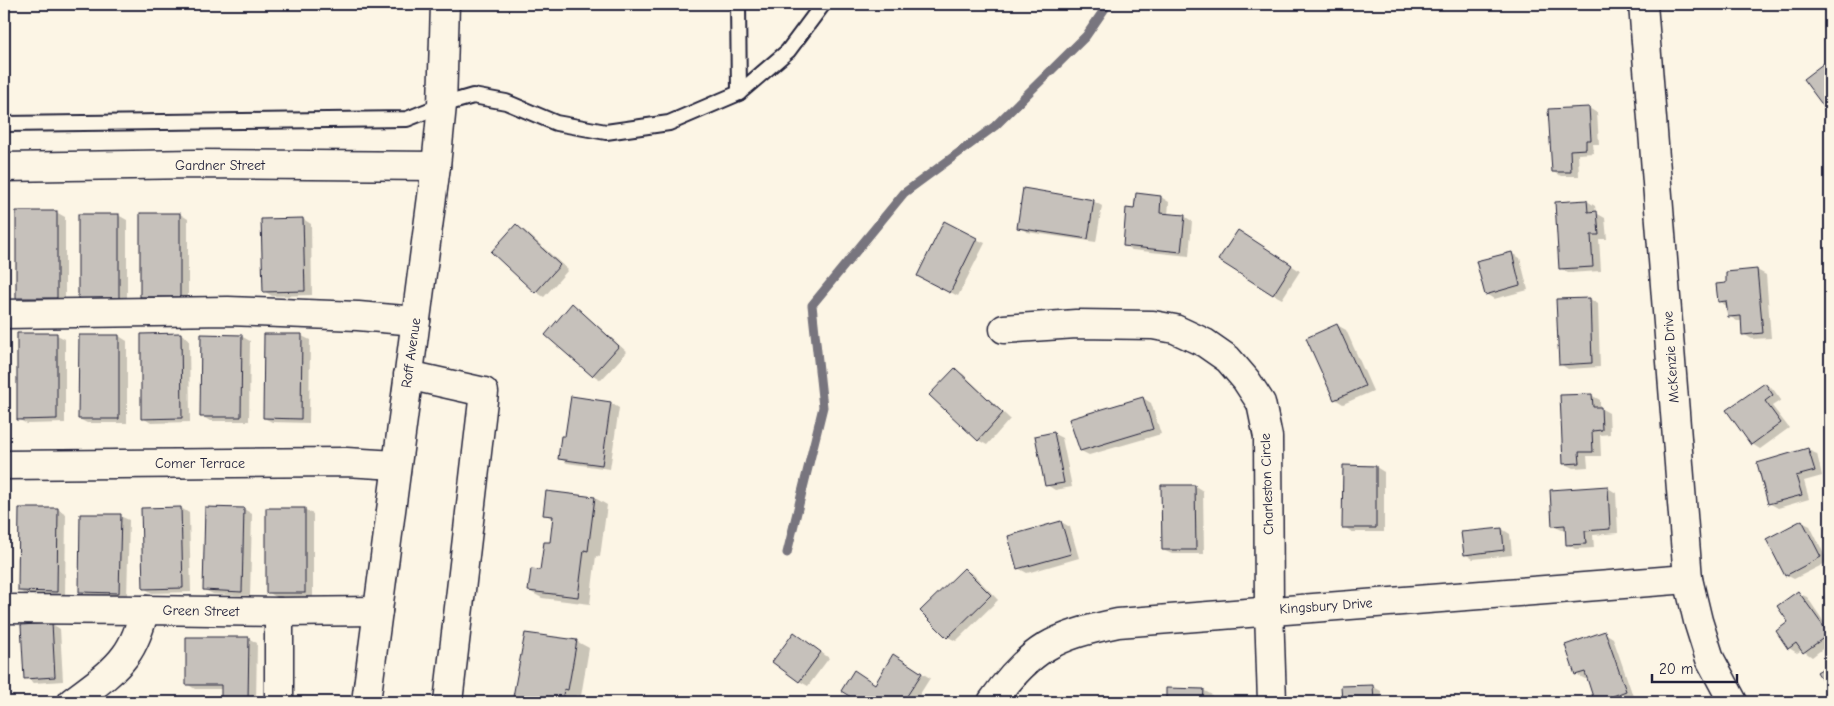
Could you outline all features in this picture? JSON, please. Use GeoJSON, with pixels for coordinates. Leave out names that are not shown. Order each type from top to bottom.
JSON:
{"type":"FeatureCollection","features":[{"type":"Feature","properties":{"kind":"street","name":"Roff Avenue"},"geometry":{"type":"LineString","coordinates":[[366,702],[436,166],[442,105],[445,4]]}},
{"type":"Feature","properties":{"kind":"street","name":"McKenzie Drive"},"geometry":{"type":"LineString","coordinates":[[1643,4],[1688,579],[1710,659],[1733,702]]}},
{"type":"Feature","properties":{"kind":"street","name":"Gardner Street"},"geometry":{"type":"LineString","coordinates":[[4,168],[196,164],[436,166]]}},
{"type":"Feature","properties":{"kind":"street"},"geometry":{"type":"LineString","coordinates":[[4,314],[228,311],[358,316],[416,321]]}},
{"type":"Feature","properties":{"kind":"street","name":"Charleston Circle"},"geometry":{"type":"LineString","coordinates":[[1004,329],[1076,324],[1153,325],[1175,329],[1197,339],[1228,359],[1246,380],[1261,403],[1268,437],[1269,610],[1272,702]]}},
{"type":"Feature","properties":{"kind":"street"},"geometry":{"type":"LineString","coordinates":[[408,375],[484,392],[448,702]]}},
{"type":"Feature","properties":{"kind":"street","name":"Comer Terrace"},"geometry":{"type":"LineString","coordinates":[[4,465],[346,462],[396,465]]}},
{"type":"Feature","properties":{"kind":"street","name":"Kingsbury Drive"},"geometry":{"type":"LineString","coordinates":[[992,702],[1008,679],[1031,656],[1052,642],[1083,630],[1118,623],[1688,579]]}},
{"type":"Feature","properties":{"kind":"street"},"geometry":{"type":"LineString","coordinates":[[4,609],[145,610]]}},
{"type":"Feature","properties":{"kind":"street","name":"Green Street"},"geometry":{"type":"LineString","coordinates":[[84,697],[125,656],[137,634],[145,610],[378,611]]}},
{"type":"Feature","properties":{"kind":"street"},"geometry":{"type":"LineString","coordinates":[[279,612],[279,702]]}},
{"type":"Feature","properties":{"kind":"lane"},"geometry":{"type":"LineString","coordinates":[[738,4],[739,93]]}},
{"type":"Feature","properties":{"kind":"lane"},"geometry":{"type":"LineString","coordinates":[[4,124],[407,119],[442,105],[473,96],[506,102],[556,122],[606,132],[669,123],[739,93],[788,51],[823,4]]}},
{"type":"Feature","properties":{"kind":"building"},"geometry":{"type":"Polygon","coordinates":[[[1824,63],[1830,71],[1830,109],[1827,111],[1803,79],[1824,63]]]}},
{"type":"Feature","properties":{"kind":"building"},"geometry":{"type":"Polygon","coordinates":[[[1589,107],[1591,140],[1586,140],[1586,149],[1570,150],[1571,172],[1552,172],[1548,109],[1589,107]]]}},
{"type":"Feature","properties":{"kind":"building"},"geometry":{"type":"Polygon","coordinates":[[[1023,188],[1094,200],[1088,239],[1017,228],[1023,188]]]}},
{"type":"Feature","properties":{"kind":"building"},"geometry":{"type":"Polygon","coordinates":[[[1136,193],[1161,196],[1160,213],[1185,215],[1181,252],[1123,246],[1126,208],[1134,209],[1136,193]]]}},
{"type":"Feature","properties":{"kind":"building"},"geometry":{"type":"Polygon","coordinates":[[[1587,200],[1588,212],[1597,211],[1599,235],[1591,235],[1593,267],[1559,269],[1555,202],[1587,200]]]}},
{"type":"Feature","properties":{"kind":"building"},"geometry":{"type":"Polygon","coordinates":[[[16,211],[57,211],[57,298],[16,298],[16,211]]]}},
{"type":"Feature","properties":{"kind":"building"},"geometry":{"type":"Polygon","coordinates":[[[140,213],[180,213],[180,297],[140,297],[140,213]]]}},
{"type":"Feature","properties":{"kind":"building"},"geometry":{"type":"Polygon","coordinates":[[[78,214],[119,214],[119,299],[78,299],[78,214]]]}},
{"type":"Feature","properties":{"kind":"building"},"geometry":{"type":"Polygon","coordinates":[[[303,218],[305,291],[263,292],[261,219],[303,218]]]}},
{"type":"Feature","properties":{"kind":"building"},"geometry":{"type":"Polygon","coordinates":[[[944,221],[977,238],[950,293],[917,276],[944,221]]]}},
{"type":"Feature","properties":{"kind":"building"},"geometry":{"type":"Polygon","coordinates":[[[516,224],[560,265],[535,293],[491,252],[516,224]]]}},
{"type":"Feature","properties":{"kind":"building"},"geometry":{"type":"Polygon","coordinates":[[[1238,230],[1292,265],[1273,295],[1218,260],[1238,230]]]}},
{"type":"Feature","properties":{"kind":"building"},"geometry":{"type":"Polygon","coordinates":[[[1512,252],[1520,285],[1485,295],[1476,261],[1512,252]]]}},
{"type":"Feature","properties":{"kind":"building"},"geometry":{"type":"Polygon","coordinates":[[[1757,269],[1763,333],[1742,335],[1741,316],[1728,317],[1726,301],[1718,302],[1716,284],[1726,283],[1726,272],[1757,269]]]}},
{"type":"Feature","properties":{"kind":"building"},"geometry":{"type":"Polygon","coordinates":[[[1590,298],[1592,363],[1559,365],[1556,299],[1590,298]]]}},
{"type":"Feature","properties":{"kind":"building"},"geometry":{"type":"Polygon","coordinates":[[[572,303],[619,346],[592,376],[545,335],[572,303]]]}},
{"type":"Feature","properties":{"kind":"building"},"geometry":{"type":"Polygon","coordinates":[[[1337,324],[1365,386],[1334,400],[1306,338],[1337,324]]]}},
{"type":"Feature","properties":{"kind":"building"},"geometry":{"type":"Polygon","coordinates":[[[17,333],[57,333],[57,419],[17,420],[17,333]]]}},
{"type":"Feature","properties":{"kind":"building"},"geometry":{"type":"Polygon","coordinates":[[[181,333],[182,418],[141,419],[141,334],[181,333]]]}},
{"type":"Feature","properties":{"kind":"building"},"geometry":{"type":"Polygon","coordinates":[[[201,334],[242,335],[241,417],[200,417],[201,334]]]}},
{"type":"Feature","properties":{"kind":"building"},"geometry":{"type":"Polygon","coordinates":[[[264,334],[302,334],[301,419],[263,418],[264,334]]]}},
{"type":"Feature","properties":{"kind":"building"},"geometry":{"type":"Polygon","coordinates":[[[79,335],[119,335],[119,419],[78,419],[79,335]]]}},
{"type":"Feature","properties":{"kind":"building"},"geometry":{"type":"Polygon","coordinates":[[[955,368],[1003,413],[978,441],[929,395],[955,368]]]}},
{"type":"Feature","properties":{"kind":"building"},"geometry":{"type":"Polygon","coordinates":[[[1765,383],[1773,395],[1765,401],[1781,423],[1751,445],[1726,410],[1765,383]]]}},
{"type":"Feature","properties":{"kind":"building"},"geometry":{"type":"Polygon","coordinates":[[[1592,394],[1593,407],[1601,407],[1602,430],[1592,431],[1593,452],[1579,452],[1580,463],[1563,464],[1560,395],[1592,394]]]}},
{"type":"Feature","properties":{"kind":"building"},"geometry":{"type":"Polygon","coordinates":[[[571,396],[611,402],[602,465],[558,459],[561,436],[565,436],[571,396]]]}},
{"type":"Feature","properties":{"kind":"building"},"geometry":{"type":"Polygon","coordinates":[[[1143,397],[1153,429],[1080,451],[1069,419],[1143,397]]]}},
{"type":"Feature","properties":{"kind":"building"},"geometry":{"type":"Polygon","coordinates":[[[1054,432],[1064,483],[1045,486],[1035,436],[1054,432]]]}},
{"type":"Feature","properties":{"kind":"building"},"geometry":{"type":"Polygon","coordinates":[[[1808,448],[1815,471],[1796,476],[1802,495],[1768,504],[1757,463],[1808,448]]]}},
{"type":"Feature","properties":{"kind":"building"},"geometry":{"type":"Polygon","coordinates":[[[1343,465],[1376,466],[1376,528],[1342,528],[1343,465]]]}},
{"type":"Feature","properties":{"kind":"building"},"geometry":{"type":"Polygon","coordinates":[[[1161,485],[1195,485],[1196,550],[1162,550],[1161,485]]]}},
{"type":"Feature","properties":{"kind":"building"},"geometry":{"type":"Polygon","coordinates":[[[1608,486],[1610,529],[1585,531],[1586,544],[1566,545],[1565,525],[1552,526],[1550,490],[1608,486]]]}},
{"type":"Feature","properties":{"kind":"building"},"geometry":{"type":"Polygon","coordinates":[[[546,491],[595,497],[588,551],[584,550],[578,597],[528,591],[531,569],[540,570],[544,542],[550,542],[553,516],[543,515],[546,491]]]}},
{"type":"Feature","properties":{"kind":"building"},"geometry":{"type":"Polygon","coordinates":[[[181,507],[183,588],[143,589],[141,508],[181,507]]]}},
{"type":"Feature","properties":{"kind":"building"},"geometry":{"type":"Polygon","coordinates":[[[205,507],[244,508],[242,592],[203,590],[205,507]]]}},
{"type":"Feature","properties":{"kind":"building"},"geometry":{"type":"Polygon","coordinates":[[[19,508],[58,508],[57,592],[18,591],[19,508]]]}},
{"type":"Feature","properties":{"kind":"building"},"geometry":{"type":"Polygon","coordinates":[[[266,508],[305,508],[305,593],[266,593],[266,508]]]}},
{"type":"Feature","properties":{"kind":"building"},"geometry":{"type":"Polygon","coordinates":[[[80,514],[121,514],[119,593],[79,592],[80,514]]]}},
{"type":"Feature","properties":{"kind":"building"},"geometry":{"type":"Polygon","coordinates":[[[1802,520],[1821,557],[1785,576],[1766,539],[1802,520]]]}},
{"type":"Feature","properties":{"kind":"building"},"geometry":{"type":"Polygon","coordinates":[[[1061,521],[1071,554],[1017,569],[1008,536],[1061,521]]]}},
{"type":"Feature","properties":{"kind":"building"},"geometry":{"type":"Polygon","coordinates":[[[1502,528],[1504,550],[1464,555],[1461,532],[1502,528]]]}},
{"type":"Feature","properties":{"kind":"building"},"geometry":{"type":"Polygon","coordinates":[[[964,568],[991,595],[947,638],[920,611],[964,568]]]}},
{"type":"Feature","properties":{"kind":"building"},"geometry":{"type":"Polygon","coordinates":[[[1798,591],[1829,634],[1803,653],[1796,643],[1788,649],[1776,631],[1788,622],[1777,606],[1798,591]]]}},
{"type":"Feature","properties":{"kind":"building"},"geometry":{"type":"Polygon","coordinates":[[[52,623],[55,677],[24,679],[21,625],[52,623]]]}},
{"type":"Feature","properties":{"kind":"building"},"geometry":{"type":"Polygon","coordinates":[[[1605,631],[1626,691],[1613,696],[1615,702],[1583,702],[1593,697],[1585,672],[1575,675],[1565,645],[1605,631]]]}},
{"type":"Feature","properties":{"kind":"building"},"geometry":{"type":"Polygon","coordinates":[[[794,632],[821,652],[799,682],[772,662],[794,632]]]}},
{"type":"Feature","properties":{"kind":"building"},"geometry":{"type":"Polygon","coordinates":[[[525,633],[577,640],[568,690],[564,689],[562,702],[512,702],[525,633]]]}},
{"type":"Feature","properties":{"kind":"building"},"geometry":{"type":"Polygon","coordinates":[[[186,637],[249,637],[248,701],[221,701],[221,685],[186,685],[186,637]]]}},
{"type":"Feature","properties":{"kind":"building"},"geometry":{"type":"Polygon","coordinates":[[[893,654],[922,673],[903,702],[859,702],[841,691],[854,670],[875,684],[893,654]]]}},
{"type":"Feature","properties":{"kind":"building"},"geometry":{"type":"Polygon","coordinates":[[[1830,664],[1830,692],[1817,672],[1830,664]]]}},
{"type":"Feature","properties":{"kind":"building"},"geometry":{"type":"Polygon","coordinates":[[[1373,685],[1374,702],[1342,702],[1341,686],[1373,685]]]}},
{"type":"Feature","properties":{"kind":"building"},"geometry":{"type":"Polygon","coordinates":[[[1166,688],[1204,689],[1203,702],[1166,702],[1166,688]]]}},
{"type":"Feature","properties":{"kind":"waterway"},"geometry":{"type":"LineString","coordinates":[[787,553],[823,407],[812,305],[904,193],[995,126],[1086,36],[1108,4]]}}]}
